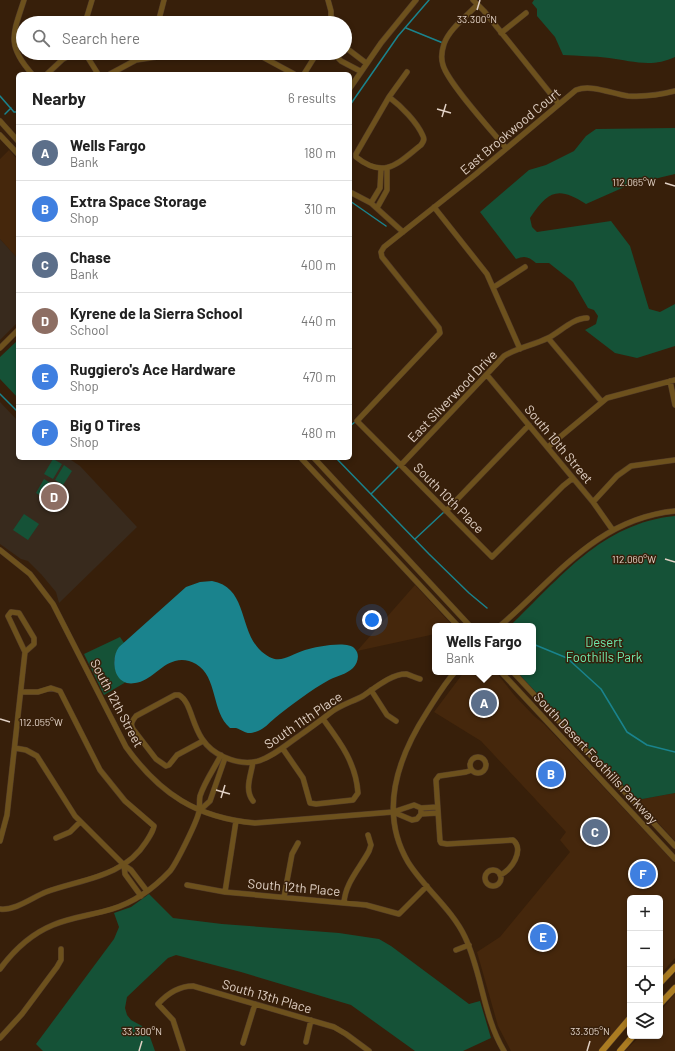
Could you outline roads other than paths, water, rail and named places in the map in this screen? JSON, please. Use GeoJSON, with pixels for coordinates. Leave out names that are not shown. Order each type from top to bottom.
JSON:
{"type":"FeatureCollection","features":[{"type":"Feature","properties":{"kind":"main road"},"geometry":{"type":"LineString","coordinates":[[663,981],[675,967]]}},
{"type":"Feature","properties":{"kind":"main road"},"geometry":{"type":"LineString","coordinates":[[661,1003],[675,988]]}},
{"type":"Feature","properties":{"kind":"main road"},"geometry":{"type":"LineString","coordinates":[[602,1051],[627,1022]]}},
{"type":"Feature","properties":{"kind":"main road"},"geometry":{"type":"LineString","coordinates":[[620,1051],[630,1039]]}},
{"type":"Feature","properties":{"kind":"street"},"geometry":{"type":"LineString","coordinates":[[20,16],[24,0]]}},
{"type":"Feature","properties":{"kind":"street"},"geometry":{"type":"LineString","coordinates":[[87,16],[92,0]]}},
{"type":"Feature","properties":{"kind":"street"},"geometry":{"type":"LineString","coordinates":[[160,16],[164,0]]}},
{"type":"Feature","properties":{"kind":"street"},"geometry":{"type":"LineString","coordinates":[[328,0],[331,16]]}},
{"type":"Feature","properties":{"kind":"street"},"geometry":{"type":"LineString","coordinates":[[352,85],[366,63],[416,0]]}},
{"type":"Feature","properties":{"kind":"street"},"geometry":{"type":"LineString","coordinates":[[472,0],[558,103]]}},
{"type":"Feature","properties":{"kind":"street"},"geometry":{"type":"LineString","coordinates":[[477,5],[453,30],[444,43],[443,65],[446,73],[506,148]]}},
{"type":"Feature","properties":{"kind":"street"},"geometry":{"type":"LineString","coordinates":[[501,33],[526,13]]}},
{"type":"Feature","properties":{"kind":"street"},"geometry":{"type":"LineString","coordinates":[[16,31],[14,39],[16,52]]}},
{"type":"Feature","properties":{"kind":"street"},"geometry":{"type":"LineString","coordinates":[[352,58],[354,55],[366,63]]}},
{"type":"Feature","properties":{"kind":"street"},"geometry":{"type":"LineString","coordinates":[[20,60],[30,72]]}},
{"type":"Feature","properties":{"kind":"street"},"geometry":{"type":"LineString","coordinates":[[49,72],[63,60]]}},
{"type":"Feature","properties":{"kind":"street"},"geometry":{"type":"LineString","coordinates":[[89,60],[97,72]]}},
{"type":"Feature","properties":{"kind":"street"},"geometry":{"type":"LineString","coordinates":[[114,72],[136,60]]}},
{"type":"Feature","properties":{"kind":"street"},"geometry":{"type":"LineString","coordinates":[[268,60],[290,72]]}},
{"type":"Feature","properties":{"kind":"street"},"geometry":{"type":"LineString","coordinates":[[305,72],[313,60]]}},
{"type":"Feature","properties":{"kind":"street"},"geometry":{"type":"LineString","coordinates":[[343,60],[360,72]]}},
{"type":"Feature","properties":{"kind":"street"},"geometry":{"type":"LineString","coordinates":[[348,64],[351,60]]}},
{"type":"Feature","properties":{"kind":"street"},"geometry":{"type":"LineString","coordinates":[[389,97],[411,119],[424,137],[424,140],[421,145],[392,168],[381,169],[356,157],[356,154],[389,97],[406,72]]}},
{"type":"Feature","properties":{"kind":"street","name":"East Brookwood Court"},"geometry":{"type":"LineString","coordinates":[[357,420],[440,333],[439,328],[382,257],[381,252],[384,247],[506,148],[558,103],[580,88],[627,96],[654,95],[675,91]]}},
{"type":"Feature","properties":{"kind":"street"},"geometry":{"type":"LineString","coordinates":[[0,122],[16,139]]}},
{"type":"Feature","properties":{"kind":"street"},"geometry":{"type":"LineString","coordinates":[[0,134],[16,152]]}},
{"type":"Feature","properties":{"kind":"street"},"geometry":{"type":"LineString","coordinates":[[371,203],[380,188],[381,169]]}},
{"type":"Feature","properties":{"kind":"street"},"geometry":{"type":"LineString","coordinates":[[377,208],[387,190],[387,169]]}},
{"type":"Feature","properties":{"kind":"street"},"geometry":{"type":"LineString","coordinates":[[352,193],[371,203],[403,232]]}},
{"type":"Feature","properties":{"kind":"street"},"geometry":{"type":"LineString","coordinates":[[434,207],[481,264],[494,286],[520,349]]}},
{"type":"Feature","properties":{"kind":"street"},"geometry":{"type":"LineString","coordinates":[[494,286],[525,267]]}},
{"type":"Feature","properties":{"kind":"street","name":"East Silverwood Drive"},"geometry":{"type":"LineString","coordinates":[[401,465],[504,356],[548,338],[576,321],[587,318]]}},
{"type":"Feature","properties":{"kind":"street"},"geometry":{"type":"LineString","coordinates":[[0,348],[16,332]]}},
{"type":"Feature","properties":{"kind":"street"},"geometry":{"type":"LineString","coordinates":[[548,338],[602,402]]}},
{"type":"Feature","properties":{"kind":"street","name":"South 10th Street"},"geometry":{"type":"LineString","coordinates":[[487,375],[593,502],[612,529]]}},
{"type":"Feature","properties":{"kind":"street"},"geometry":{"type":"LineString","coordinates":[[548,447],[607,398],[673,380],[675,405]]}},
{"type":"Feature","properties":{"kind":"street","name":"South 10th Place"},"geometry":{"type":"LineString","coordinates":[[357,420],[492,557],[563,486],[573,478]]}},
{"type":"Feature","properties":{"kind":"street"},"geometry":{"type":"LineString","coordinates":[[446,511],[529,424]]}},
{"type":"Feature","properties":{"kind":"street"},"geometry":{"type":"LineString","coordinates":[[303,460],[455,623]]}},
{"type":"Feature","properties":{"kind":"street"},"geometry":{"type":"LineString","coordinates":[[316,460],[467,623]]}},
{"type":"Feature","properties":{"kind":"street"},"geometry":{"type":"LineString","coordinates":[[593,502],[617,476],[630,466],[675,460]]}},
{"type":"Feature","properties":{"kind":"street"},"geometry":{"type":"LineString","coordinates":[[503,623],[577,554],[612,529],[646,516],[675,511]]}},
{"type":"Feature","properties":{"kind":"street","name":"South 12th Street"},"geometry":{"type":"LineString","coordinates":[[0,550],[30,574],[53,604],[126,747],[139,765],[161,788],[181,802],[199,811],[236,821],[273,823],[393,812],[410,805],[420,808],[437,807]]}},
{"type":"Feature","properties":{"kind":"street"},"geometry":{"type":"LineString","coordinates":[[0,841],[7,815],[25,652],[9,622],[8,616],[12,612],[19,613],[34,638],[34,644],[25,652]]}},
{"type":"Feature","properties":{"kind":"street","name":"South 11th Place"},"geometry":{"type":"LineString","coordinates":[[203,741],[177,755],[169,765],[161,764],[133,729],[132,720],[136,716],[175,695],[179,695],[185,700],[198,733],[203,741],[223,756],[238,761],[254,762],[275,755],[338,708],[371,690],[385,680],[406,674],[420,679]]}},
{"type":"Feature","properties":{"kind":"street"},"geometry":{"type":"LineString","coordinates":[[453,675],[442,688],[420,722],[402,758],[394,787],[393,812],[396,835],[408,861],[460,928],[469,945],[492,1024],[504,1051]]}},
{"type":"Feature","properties":{"kind":"street","name":"South Desert Foothills Parkway"},"geometry":{"type":"LineString","coordinates":[[504,675],[675,859]]}},
{"type":"Feature","properties":{"kind":"street","name":"South Desert Foothills Parkway"},"geometry":{"type":"LineString","coordinates":[[516,675],[675,846]]}},
{"type":"Feature","properties":{"kind":"street"},"geometry":{"type":"LineString","coordinates":[[2,909],[49,891],[105,875],[124,865],[140,851],[154,826],[125,801],[100,770],[60,691],[51,688],[38,692],[20,692]]}},
{"type":"Feature","properties":{"kind":"street"},"geometry":{"type":"LineString","coordinates":[[371,690],[387,715],[396,721]]}},
{"type":"Feature","properties":{"kind":"street"},"geometry":{"type":"LineString","coordinates":[[283,749],[303,778],[310,803],[316,804],[347,801],[356,797],[357,787],[351,762],[324,719]]}},
{"type":"Feature","properties":{"kind":"street"},"geometry":{"type":"LineString","coordinates":[[15,748],[26,750],[37,756],[67,805],[80,822],[131,870],[147,891]]}},
{"type":"Feature","properties":{"kind":"street"},"geometry":{"type":"LineString","coordinates":[[199,811],[206,806],[213,792],[223,756]]}},
{"type":"Feature","properties":{"kind":"street"},"geometry":{"type":"LineString","coordinates":[[0,969],[13,952],[29,938],[48,928],[74,919],[112,909],[141,896],[171,870],[180,854],[199,811],[199,803],[203,788],[223,756]]}},
{"type":"Feature","properties":{"kind":"street"},"geometry":{"type":"LineString","coordinates":[[252,801],[248,795],[248,786],[254,762]]}},
{"type":"Feature","properties":{"kind":"street"},"geometry":{"type":"LineString","coordinates":[[472,770],[437,777],[437,807],[441,843],[446,844],[510,839],[515,841],[516,859],[505,873],[500,875]]}},
{"type":"Feature","properties":{"kind":"street"},"geometry":{"type":"LineString","coordinates":[[203,788],[213,792]]}},
{"type":"Feature","properties":{"kind":"street"},"geometry":{"type":"LineString","coordinates":[[420,808],[421,814]]}},
{"type":"Feature","properties":{"kind":"street","name":"South 12th Street"},"geometry":{"type":"LineString","coordinates":[[393,812],[412,820],[417,819],[421,814],[438,813]]}},
{"type":"Feature","properties":{"kind":"street"},"geometry":{"type":"LineString","coordinates":[[225,892],[236,821]]}},
{"type":"Feature","properties":{"kind":"street"},"geometry":{"type":"LineString","coordinates":[[56,838],[70,832],[80,822]]}},
{"type":"Feature","properties":{"kind":"street"},"geometry":{"type":"LineString","coordinates":[[344,903],[344,895],[348,885],[369,851],[371,845],[368,835]]}},
{"type":"Feature","properties":{"kind":"street"},"geometry":{"type":"LineString","coordinates":[[284,897],[292,854],[298,843]]}},
{"type":"Feature","properties":{"kind":"street"},"geometry":{"type":"LineString","coordinates":[[124,865],[125,874],[141,896]]}},
{"type":"Feature","properties":{"kind":"street"},"geometry":{"type":"LineString","coordinates":[[130,880],[136,876]]}},
{"type":"Feature","properties":{"kind":"street","name":"South 12th Place"},"geometry":{"type":"LineString","coordinates":[[187,885],[225,892],[372,906],[399,914],[427,886]]}},
{"type":"Feature","properties":{"kind":"street"},"geometry":{"type":"LineString","coordinates":[[456,950],[469,945]]}},
{"type":"Feature","properties":{"kind":"street"},"geometry":{"type":"LineString","coordinates":[[0,1038],[18,1020],[57,967],[61,960],[61,949]]}},
{"type":"Feature","properties":{"kind":"street","name":"South 13th Place"},"geometry":{"type":"LineString","coordinates":[[183,1051],[173,1020],[158,1004],[182,986],[193,986],[334,1027],[369,1051]]}},
{"type":"Feature","properties":{"kind":"street"},"geometry":{"type":"LineString","coordinates":[[243,1043],[255,1004]]}},
{"type":"Feature","properties":{"kind":"street"},"geometry":{"type":"LineString","coordinates":[[306,1042],[311,1020]]}},
{"type":"Feature","properties":{"kind":"water"},"geometry":{"type":"Polygon","coordinates":[[[212,581],[223,585],[231,591],[237,600],[253,640],[259,649],[266,655],[272,658],[282,659],[316,647],[346,645],[351,646],[357,651],[358,658],[356,664],[348,672],[329,680],[308,693],[262,729],[251,733],[236,728],[230,728],[224,721],[208,677],[196,664],[186,660],[175,661],[141,682],[128,683],[122,681],[115,671],[114,664],[116,652],[119,647],[186,587],[200,582],[212,581]]]}},
{"type":"Feature","properties":{"kind":"waterway"},"geometry":{"type":"LineString","coordinates":[[352,102],[398,36],[429,0]]}},
{"type":"Feature","properties":{"kind":"waterway"},"geometry":{"type":"LineString","coordinates":[[406,28],[443,43]]}},
{"type":"Feature","properties":{"kind":"waterway"},"geometry":{"type":"LineString","coordinates":[[0,96],[14,112],[16,112]]}},
{"type":"Feature","properties":{"kind":"waterway"},"geometry":{"type":"LineString","coordinates":[[5,114],[11,108]]}},
{"type":"Feature","properties":{"kind":"waterway"},"geometry":{"type":"LineString","coordinates":[[352,202],[386,226]]}},
{"type":"Feature","properties":{"kind":"waterway"},"geometry":{"type":"LineString","coordinates":[[0,394],[16,410]]}},
{"type":"Feature","properties":{"kind":"waterway"},"geometry":{"type":"LineString","coordinates":[[338,460],[429,554],[469,593],[487,608]]}},
{"type":"Feature","properties":{"kind":"waterway"},"geometry":{"type":"LineString","coordinates":[[371,494],[399,466]]}},
{"type":"Feature","properties":{"kind":"waterway"},"geometry":{"type":"LineString","coordinates":[[415,539],[444,512]]}},
{"type":"Feature","properties":{"kind":"waterway"},"geometry":{"type":"LineString","coordinates":[[536,645],[567,658],[601,689],[627,732],[647,745],[675,752]]}},
{"type":"Feature","properties":{"kind":"place","name":"Kyrene de la Sierra School"},"geometry":{"type":"Point","coordinates":[54,497]}},
{"type":"Feature","properties":{"kind":"place","name":"Wells Fargo"},"geometry":{"type":"Point","coordinates":[484,703]}},
{"type":"Feature","properties":{"kind":"place","name":"Extra Space Storage"},"geometry":{"type":"Point","coordinates":[551,774]}},
{"type":"Feature","properties":{"kind":"place","name":"Chase"},"geometry":{"type":"Point","coordinates":[595,832]}},
{"type":"Feature","properties":{"kind":"place","name":"Big O Tires"},"geometry":{"type":"Point","coordinates":[643,874]}},
{"type":"Feature","properties":{"kind":"place","name":"Ruggiero's Ace Hardware"},"geometry":{"type":"Point","coordinates":[543,937]}},
{"type":"Feature","properties":{"kind":"park label","name":"Desert Foothills Park"},"geometry":{"type":"Point","coordinates":[604,650]}}]}
